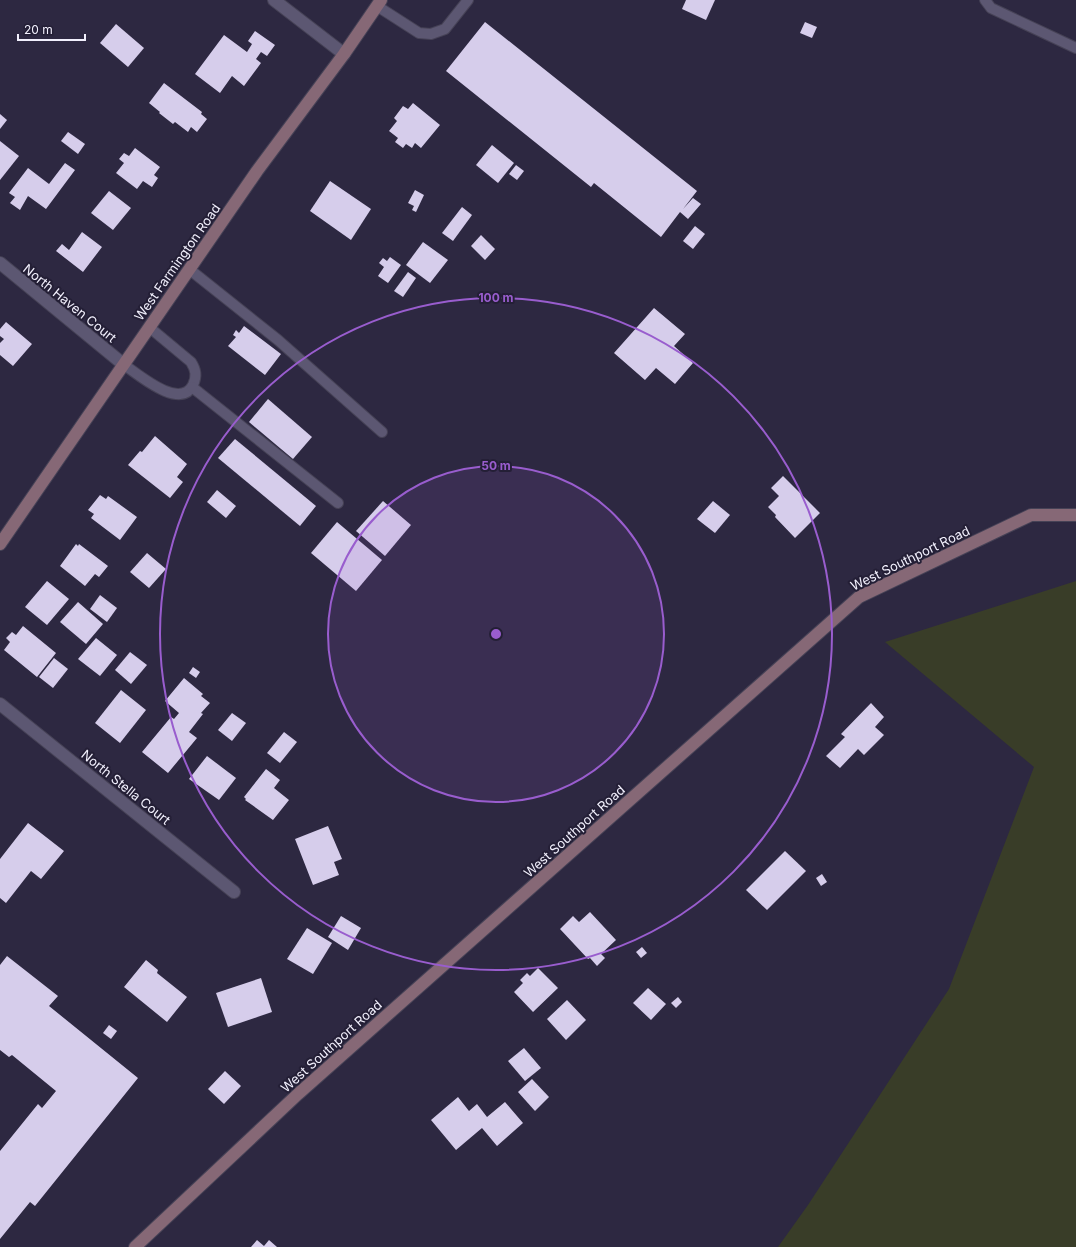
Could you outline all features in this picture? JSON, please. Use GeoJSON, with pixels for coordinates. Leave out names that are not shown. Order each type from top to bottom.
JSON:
{"type":"FeatureCollection","features":[{"type":"Feature","properties":{"kind":"main road","name":"West Farmington Road"},"geometry":{"type":"LineString","coordinates":[[0,544],[257,171],[344,54],[379,3]]}},
{"type":"Feature","properties":{"kind":"main road","name":"West Southport Road"},"geometry":{"type":"LineString","coordinates":[[135,1247],[298,1094],[859,597],[1031,515],[1076,515]]}},
{"type":"Feature","properties":{"kind":"street"},"geometry":{"type":"LineString","coordinates":[[274,0],[344,54]]}},
{"type":"Feature","properties":{"kind":"street","name":"North Haven Court"},"geometry":{"type":"LineString","coordinates":[[0,263],[123,364]]}},
{"type":"Feature","properties":{"kind":"street","name":"North Stella Court"},"geometry":{"type":"LineString","coordinates":[[0,704],[234,892]]}},
{"type":"Feature","properties":{"kind":"lane"},"geometry":{"type":"LineString","coordinates":[[379,3],[419,33],[431,34],[445,29],[468,0]]}},
{"type":"Feature","properties":{"kind":"lane"},"geometry":{"type":"LineString","coordinates":[[985,0],[991,8],[1076,48]]}},
{"type":"Feature","properties":{"kind":"lane"},"geometry":{"type":"LineString","coordinates":[[189,269],[278,340],[382,432]]}},
{"type":"Feature","properties":{"kind":"lane"},"geometry":{"type":"LineString","coordinates":[[123,364],[166,392],[177,395],[184,394],[192,387],[196,376],[195,368],[191,362],[149,327]]}},
{"type":"Feature","properties":{"kind":"lane"},"geometry":{"type":"LineString","coordinates":[[192,387],[338,502]]}},
{"type":"Feature","properties":{"kind":"green space"},"geometry":{"type":"Polygon","coordinates":[[[1076,581],[1076,1247],[778,1247],[808,1205],[949,989],[1034,767],[885,642],[1076,581]]]}},
{"type":"Feature","properties":{"kind":"building"},"geometry":{"type":"Polygon","coordinates":[[[686,0],[715,0],[706,20],[682,9],[686,0]]]}},
{"type":"Feature","properties":{"kind":"building"},"geometry":{"type":"Polygon","coordinates":[[[485,22],[697,191],[683,209],[693,198],[701,204],[688,219],[680,212],[661,237],[594,183],[591,187],[446,71],[485,22]]]}},
{"type":"Feature","properties":{"kind":"building"},"geometry":{"type":"Polygon","coordinates":[[[805,22],[817,27],[812,38],[800,33],[805,22]]]}},
{"type":"Feature","properties":{"kind":"building"},"geometry":{"type":"Polygon","coordinates":[[[116,24],[144,48],[128,67],[100,43],[116,24]]]}},
{"type":"Feature","properties":{"kind":"building"},"geometry":{"type":"Polygon","coordinates":[[[255,31],[275,45],[267,56],[261,52],[256,59],[261,63],[244,86],[232,76],[220,93],[195,74],[224,35],[247,52],[252,44],[248,41],[255,31]]]}},
{"type":"Feature","properties":{"kind":"building"},"geometry":{"type":"Polygon","coordinates":[[[164,83],[202,112],[201,114],[207,119],[197,132],[191,127],[188,132],[175,122],[173,124],[149,103],[164,83]]]}},
{"type":"Feature","properties":{"kind":"building"},"geometry":{"type":"Polygon","coordinates":[[[413,103],[440,125],[421,148],[415,143],[412,148],[406,144],[403,148],[395,142],[398,138],[389,131],[397,121],[394,118],[403,106],[408,109],[413,103]]]}},
{"type":"Feature","properties":{"kind":"building"},"geometry":{"type":"Polygon","coordinates":[[[0,114],[7,120],[0,129],[0,114]]]}},
{"type":"Feature","properties":{"kind":"building"},"geometry":{"type":"Polygon","coordinates":[[[68,132],[85,144],[78,154],[61,141],[68,132]]]}},
{"type":"Feature","properties":{"kind":"building"},"geometry":{"type":"Polygon","coordinates":[[[0,141],[19,156],[0,180],[0,141]]]}},
{"type":"Feature","properties":{"kind":"building"},"geometry":{"type":"Polygon","coordinates":[[[492,145],[514,163],[498,183],[476,165],[492,145]]]}},
{"type":"Feature","properties":{"kind":"building"},"geometry":{"type":"Polygon","coordinates":[[[135,148],[160,167],[154,175],[158,178],[152,187],[143,181],[137,189],[116,173],[124,163],[119,159],[124,153],[129,156],[135,148]]]}},
{"type":"Feature","properties":{"kind":"building"},"geometry":{"type":"Polygon","coordinates":[[[65,163],[75,170],[46,209],[28,196],[20,210],[10,203],[15,197],[9,193],[28,168],[49,184],[65,163]]]}},
{"type":"Feature","properties":{"kind":"building"},"geometry":{"type":"Polygon","coordinates":[[[516,165],[524,171],[517,180],[509,174],[516,165]]]}},
{"type":"Feature","properties":{"kind":"building"},"geometry":{"type":"Polygon","coordinates":[[[330,181],[371,209],[351,240],[310,211],[330,181]]]}},
{"type":"Feature","properties":{"kind":"building"},"geometry":{"type":"Polygon","coordinates":[[[415,190],[424,195],[416,212],[412,210],[414,206],[408,203],[415,190]]]}},
{"type":"Feature","properties":{"kind":"building"},"geometry":{"type":"Polygon","coordinates":[[[109,191],[131,208],[113,230],[91,213],[109,191]]]}},
{"type":"Feature","properties":{"kind":"building"},"geometry":{"type":"Polygon","coordinates":[[[462,207],[472,215],[453,241],[442,233],[462,207]]]}},
{"type":"Feature","properties":{"kind":"building"},"geometry":{"type":"Polygon","coordinates":[[[695,226],[705,234],[693,249],[683,241],[695,226]]]}},
{"type":"Feature","properties":{"kind":"building"},"geometry":{"type":"Polygon","coordinates":[[[82,232],[102,247],[83,272],[56,251],[62,244],[69,250],[82,232]]]}},
{"type":"Feature","properties":{"kind":"building"},"geometry":{"type":"Polygon","coordinates":[[[481,235],[495,249],[485,260],[471,246],[481,235]]]}},
{"type":"Feature","properties":{"kind":"building"},"geometry":{"type":"Polygon","coordinates":[[[423,242],[448,260],[430,283],[406,265],[423,242]]]}},
{"type":"Feature","properties":{"kind":"building"},"geometry":{"type":"Polygon","coordinates":[[[390,257],[401,265],[388,283],[378,276],[384,267],[379,263],[383,258],[387,261],[390,257]]]}},
{"type":"Feature","properties":{"kind":"building"},"geometry":{"type":"Polygon","coordinates":[[[408,272],[416,278],[403,297],[394,291],[408,272]]]}},
{"type":"Feature","properties":{"kind":"building"},"geometry":{"type":"Polygon","coordinates":[[[654,308],[685,334],[674,346],[693,363],[675,384],[656,368],[645,380],[614,353],[654,308]]]}},
{"type":"Feature","properties":{"kind":"building"},"geometry":{"type":"Polygon","coordinates":[[[6,322],[32,344],[13,366],[0,355],[0,343],[4,339],[0,336],[0,329],[6,322]]]}},
{"type":"Feature","properties":{"kind":"building"},"geometry":{"type":"Polygon","coordinates":[[[244,326],[281,354],[265,375],[228,346],[236,337],[233,335],[236,330],[239,333],[244,326]]]}},
{"type":"Feature","properties":{"kind":"building"},"geometry":{"type":"Polygon","coordinates":[[[268,399],[312,437],[293,459],[249,422],[268,399]]]}},
{"type":"Feature","properties":{"kind":"building"},"geometry":{"type":"Polygon","coordinates":[[[155,436],[187,464],[177,477],[183,482],[170,498],[128,465],[140,451],[142,452],[155,436]]]}},
{"type":"Feature","properties":{"kind":"building"},"geometry":{"type":"Polygon","coordinates":[[[235,439],[316,506],[300,526],[218,458],[235,439]]]}},
{"type":"Feature","properties":{"kind":"building"},"geometry":{"type":"Polygon","coordinates":[[[783,476],[820,513],[795,538],[775,517],[776,515],[768,507],[779,496],[771,488],[783,476]]]}},
{"type":"Feature","properties":{"kind":"building"},"geometry":{"type":"Polygon","coordinates":[[[217,490],[236,506],[226,518],[207,502],[217,490]]]}},
{"type":"Feature","properties":{"kind":"building"},"geometry":{"type":"Polygon","coordinates":[[[100,495],[106,499],[108,496],[137,517],[120,540],[91,518],[94,514],[88,510],[100,495]]]}},
{"type":"Feature","properties":{"kind":"building"},"geometry":{"type":"Polygon","coordinates":[[[383,501],[411,525],[385,556],[356,531],[383,501]]]}},
{"type":"Feature","properties":{"kind":"building"},"geometry":{"type":"Polygon","coordinates":[[[713,501],[730,515],[715,533],[697,519],[713,501]]]}},
{"type":"Feature","properties":{"kind":"building"},"geometry":{"type":"Polygon","coordinates":[[[337,522],[382,560],[356,591],[311,553],[337,522]]]}},
{"type":"Feature","properties":{"kind":"building"},"geometry":{"type":"Polygon","coordinates":[[[76,544],[78,546],[79,544],[108,566],[99,577],[95,574],[85,586],[60,566],[76,544]]]}},
{"type":"Feature","properties":{"kind":"building"},"geometry":{"type":"Polygon","coordinates":[[[147,553],[166,569],[149,588],[130,572],[147,553]]]}},
{"type":"Feature","properties":{"kind":"building"},"geometry":{"type":"Polygon","coordinates":[[[47,581],[69,599],[47,625],[25,607],[47,581]]]}},
{"type":"Feature","properties":{"kind":"building"},"geometry":{"type":"Polygon","coordinates":[[[100,595],[117,608],[107,622],[90,609],[100,595]]]}},
{"type":"Feature","properties":{"kind":"building"},"geometry":{"type":"Polygon","coordinates":[[[78,602],[103,624],[86,644],[60,622],[78,602]]]}},
{"type":"Feature","properties":{"kind":"building"},"geometry":{"type":"Polygon","coordinates":[[[23,626],[56,653],[37,677],[4,650],[10,642],[6,638],[12,632],[16,635],[23,626]]]}},
{"type":"Feature","properties":{"kind":"building"},"geometry":{"type":"Polygon","coordinates":[[[96,638],[117,655],[100,676],[78,659],[96,638]]]}},
{"type":"Feature","properties":{"kind":"building"},"geometry":{"type":"Polygon","coordinates":[[[130,652],[147,665],[131,684],[115,670],[130,652]]]}},
{"type":"Feature","properties":{"kind":"building"},"geometry":{"type":"Polygon","coordinates":[[[54,658],[68,669],[53,688],[39,677],[54,658]]]}},
{"type":"Feature","properties":{"kind":"building"},"geometry":{"type":"Polygon","coordinates":[[[193,667],[200,672],[196,678],[189,673],[193,667]]]}},
{"type":"Feature","properties":{"kind":"building"},"geometry":{"type":"Polygon","coordinates":[[[184,678],[203,694],[201,696],[210,703],[201,713],[203,714],[189,732],[197,738],[168,773],[142,752],[171,717],[174,719],[179,713],[165,701],[184,678]]]}},
{"type":"Feature","properties":{"kind":"building"},"geometry":{"type":"Polygon","coordinates":[[[121,690],[146,710],[120,743],[95,723],[121,690]]]}},
{"type":"Feature","properties":{"kind":"building"},"geometry":{"type":"Polygon","coordinates":[[[871,703],[884,717],[875,727],[884,735],[864,755],[858,749],[840,768],[826,756],[845,737],[841,734],[871,703]]]}},
{"type":"Feature","properties":{"kind":"building"},"geometry":{"type":"Polygon","coordinates":[[[232,713],[246,723],[232,741],[218,730],[232,713]]]}},
{"type":"Feature","properties":{"kind":"building"},"geometry":{"type":"Polygon","coordinates":[[[284,732],[297,742],[280,763],[267,753],[284,732]]]}},
{"type":"Feature","properties":{"kind":"building"},"geometry":{"type":"Polygon","coordinates":[[[207,756],[236,778],[219,800],[189,779],[207,756]]]}},
{"type":"Feature","properties":{"kind":"building"},"geometry":{"type":"Polygon","coordinates":[[[266,769],[280,780],[274,788],[289,800],[273,820],[245,800],[246,799],[244,797],[266,769]]]}},
{"type":"Feature","properties":{"kind":"building"},"geometry":{"type":"Polygon","coordinates":[[[28,823],[64,851],[41,879],[31,871],[6,903],[0,898],[0,859],[28,823]]]}},
{"type":"Feature","properties":{"kind":"building"},"geometry":{"type":"Polygon","coordinates":[[[328,826],[342,859],[334,862],[339,875],[313,885],[295,839],[328,826]]]}},
{"type":"Feature","properties":{"kind":"building"},"geometry":{"type":"Polygon","coordinates":[[[785,851],[806,871],[767,910],[746,890],[785,851]]]}},
{"type":"Feature","properties":{"kind":"building"},"geometry":{"type":"Polygon","coordinates":[[[822,874],[827,882],[821,886],[816,878],[822,874]]]}},
{"type":"Feature","properties":{"kind":"building"},"geometry":{"type":"Polygon","coordinates":[[[590,912],[616,940],[601,954],[605,958],[597,966],[590,958],[588,959],[560,929],[573,916],[579,922],[590,912]]]}},
{"type":"Feature","properties":{"kind":"building"},"geometry":{"type":"Polygon","coordinates":[[[341,916],[361,928],[348,950],[328,937],[341,916]]]}},
{"type":"Feature","properties":{"kind":"building"},"geometry":{"type":"Polygon","coordinates":[[[307,928],[332,943],[313,974],[287,959],[307,928]]]}},
{"type":"Feature","properties":{"kind":"building"},"geometry":{"type":"Polygon","coordinates":[[[642,947],[647,953],[641,958],[636,952],[642,947]]]}},
{"type":"Feature","properties":{"kind":"building"},"geometry":{"type":"Polygon","coordinates":[[[7,956],[58,996],[49,1006],[138,1078],[35,1206],[30,1202],[0,1239],[0,1151],[38,1104],[42,1108],[56,1091],[12,1055],[9,1057],[0,1050],[0,965],[7,956]]]}},
{"type":"Feature","properties":{"kind":"building"},"geometry":{"type":"Polygon","coordinates":[[[146,960],[158,970],[157,973],[187,997],[167,1022],[124,987],[146,960]]]}},
{"type":"Feature","properties":{"kind":"building"},"geometry":{"type":"Polygon","coordinates":[[[538,968],[558,988],[533,1012],[514,992],[523,983],[520,980],[527,973],[530,976],[538,968]]]}},
{"type":"Feature","properties":{"kind":"building"},"geometry":{"type":"Polygon","coordinates":[[[261,978],[272,1012],[228,1027],[216,993],[261,978]]]}},
{"type":"Feature","properties":{"kind":"building"},"geometry":{"type":"Polygon","coordinates":[[[648,988],[666,1004],[651,1020],[633,1003],[648,988]]]}},
{"type":"Feature","properties":{"kind":"building"},"geometry":{"type":"Polygon","coordinates":[[[678,997],[682,1002],[676,1008],[671,1003],[678,997]]]}},
{"type":"Feature","properties":{"kind":"building"},"geometry":{"type":"Polygon","coordinates":[[[567,1000],[586,1020],[566,1040],[547,1019],[567,1000]]]}},
{"type":"Feature","properties":{"kind":"building"},"geometry":{"type":"Polygon","coordinates":[[[109,1025],[117,1031],[111,1039],[103,1033],[109,1025]]]}},
{"type":"Feature","properties":{"kind":"building"},"geometry":{"type":"Polygon","coordinates":[[[524,1048],[541,1068],[525,1081],[508,1061],[524,1048]]]}},
{"type":"Feature","properties":{"kind":"building"},"geometry":{"type":"Polygon","coordinates":[[[225,1071],[241,1086],[224,1104],[208,1089],[225,1071]]]}},
{"type":"Feature","properties":{"kind":"building"},"geometry":{"type":"Polygon","coordinates":[[[532,1079],[549,1097],[535,1111],[518,1092],[532,1079]]]}},
{"type":"Feature","properties":{"kind":"building"},"geometry":{"type":"Polygon","coordinates":[[[458,1097],[469,1111],[477,1104],[487,1117],[505,1102],[523,1123],[497,1146],[482,1128],[456,1150],[431,1120],[458,1097]]]}},
{"type":"Feature","properties":{"kind":"building"},"geometry":{"type":"Polygon","coordinates":[[[257,1240],[264,1246],[269,1240],[277,1247],[251,1247],[257,1240]]]}}]}
